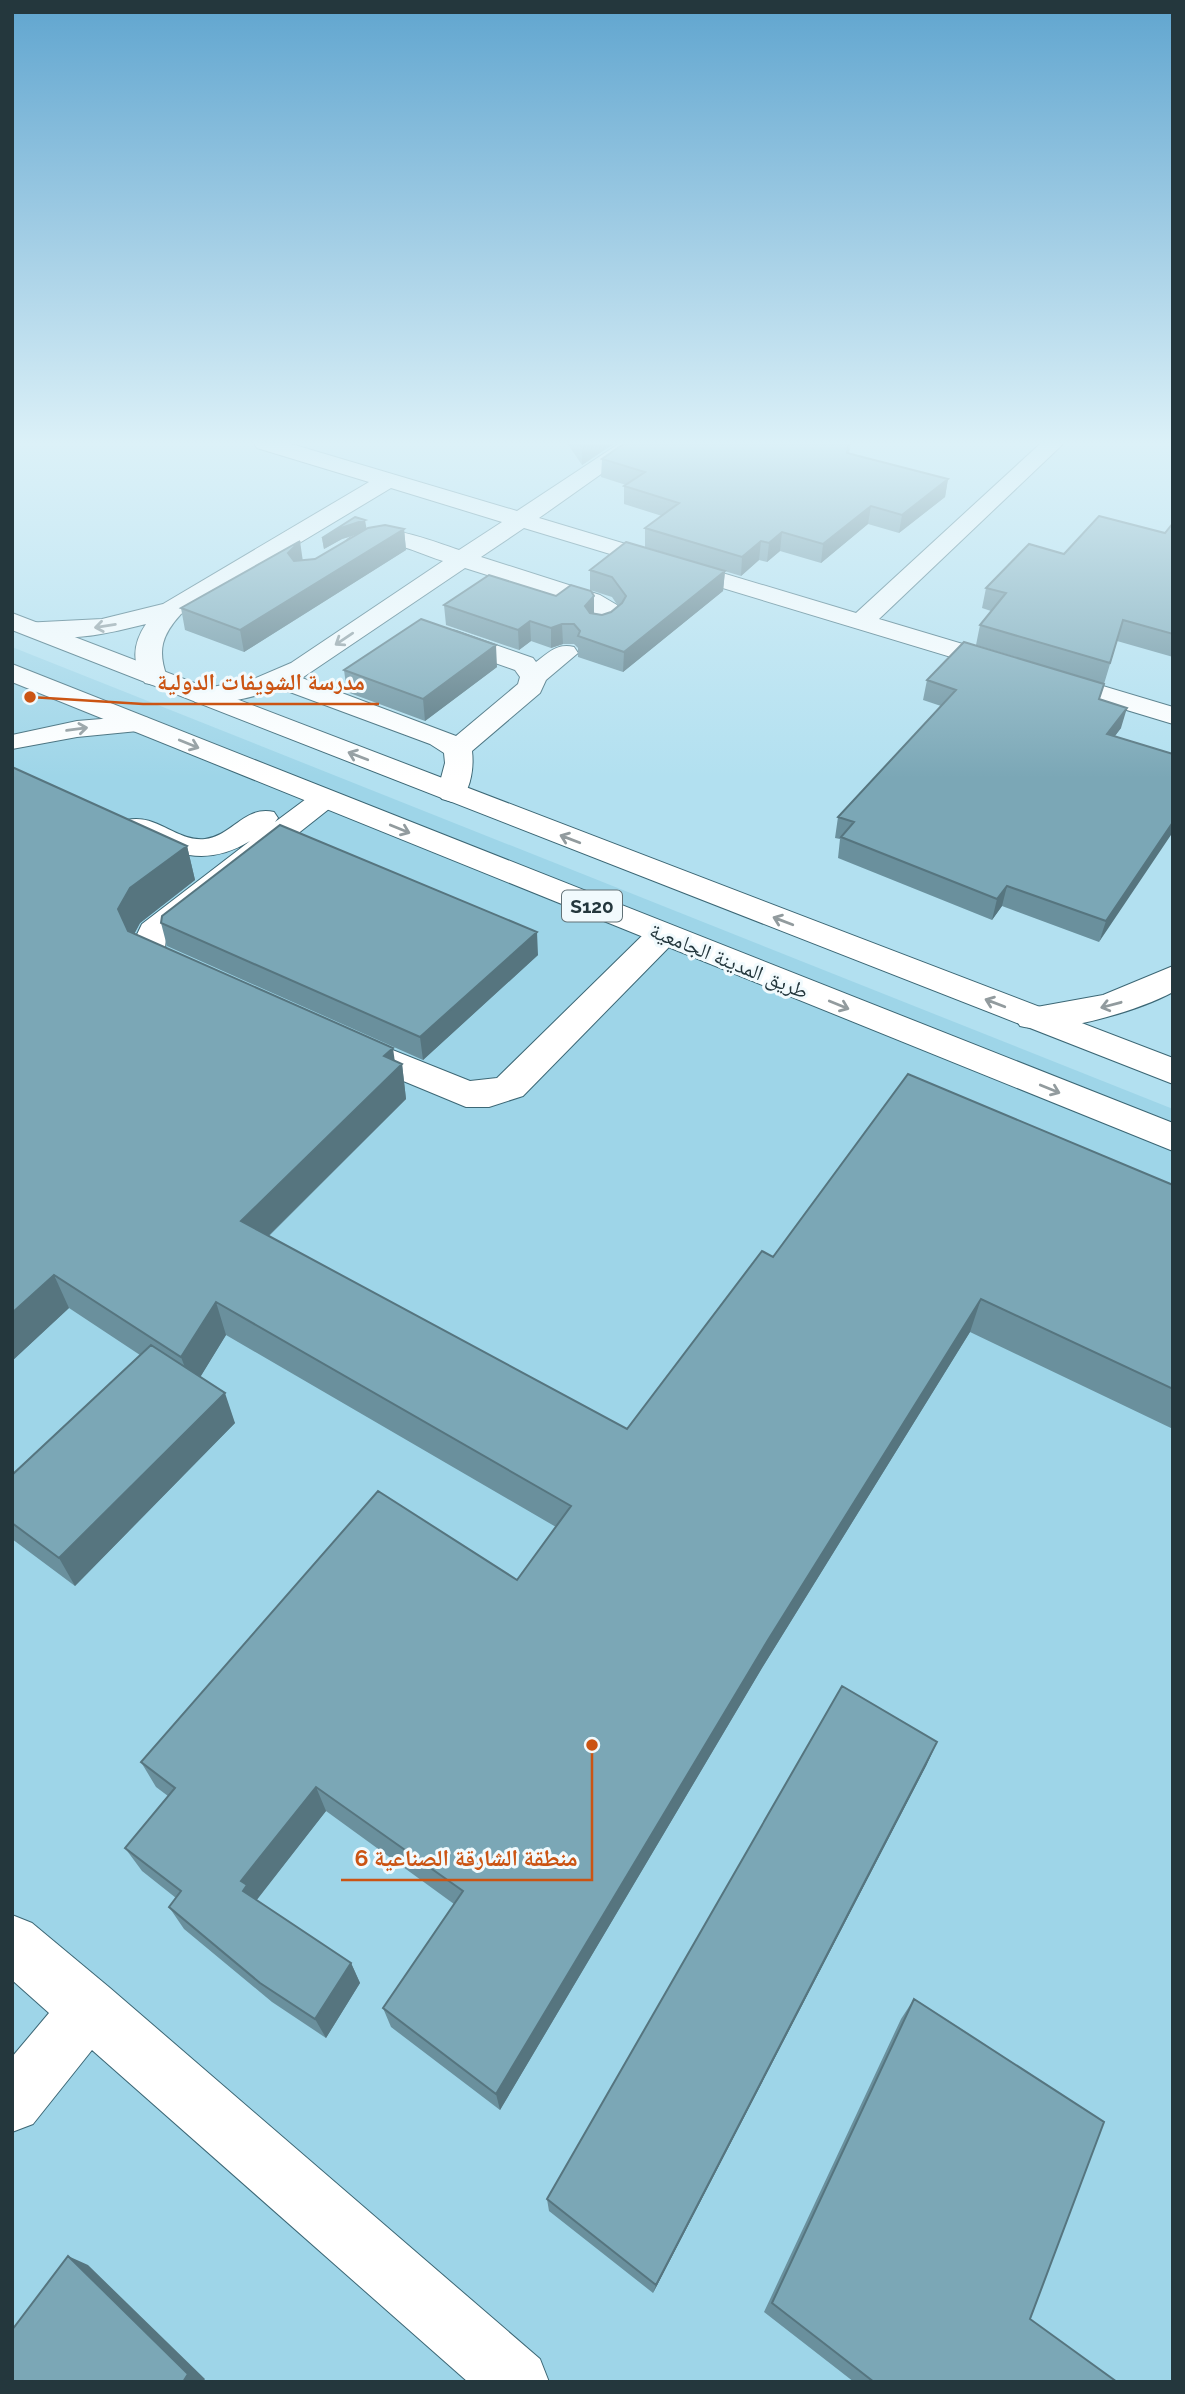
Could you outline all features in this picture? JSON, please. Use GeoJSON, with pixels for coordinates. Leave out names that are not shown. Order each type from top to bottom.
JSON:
{"type":"FeatureCollection","features":[{"type":"Feature","properties":{"kind":"street"},"geometry":{"type":"LineString","coordinates":[[154,677],[147,660],[148,643],[156,626],[172,609],[263,555]]}},
{"type":"Feature","properties":{"kind":"street"},"geometry":{"type":"LineString","coordinates":[[449,555],[602,604],[610,617],[601,626]]}},
{"type":"Feature","properties":{"kind":"street"},"geometry":{"type":"LineString","coordinates":[[205,696],[232,693],[281,679],[468,555]]}},
{"type":"Feature","properties":{"kind":"street"},"geometry":{"type":"LineString","coordinates":[[638,555],[1173,716]]}},
{"type":"Feature","properties":{"kind":"street"},"geometry":{"type":"LineString","coordinates":[[861,622],[933,555]]}},
{"type":"Feature","properties":{"kind":"street"},"geometry":{"type":"LineString","coordinates":[[475,590],[501,572]]}},
{"type":"Feature","properties":{"kind":"street"},"geometry":{"type":"LineString","coordinates":[[22,625],[67,630],[103,626],[172,609]]}},
{"type":"Feature","properties":{"kind":"street"},"geometry":{"type":"LineString","coordinates":[[381,614],[423,621],[524,664],[534,676]]}},
{"type":"Feature","properties":{"kind":"street","name":"S120"},"geometry":{"type":"LineString","coordinates":[[22,625],[1173,1072]]}},
{"type":"Feature","properties":{"kind":"street"},"geometry":{"type":"LineString","coordinates":[[458,749],[530,687],[534,676],[565,653]]}},
{"type":"Feature","properties":{"kind":"street","name":"طريق المدينة الجامعية"},"geometry":{"type":"LineString","coordinates":[[12,672],[1173,1138]]}},
{"type":"Feature","properties":{"kind":"street"},"geometry":{"type":"LineString","coordinates":[[281,679],[440,738],[458,749]]}},
{"type":"Feature","properties":{"kind":"street"},"geometry":{"type":"LineString","coordinates":[[14,735],[138,724]]}},
{"type":"Feature","properties":{"kind":"street"},"geometry":{"type":"LineString","coordinates":[[452,793],[459,763],[458,749]]}},
{"type":"Feature","properties":{"kind":"street"},"geometry":{"type":"LineString","coordinates":[[107,812],[179,845],[207,850],[235,840],[312,794]]}},
{"type":"Feature","properties":{"kind":"street"},"geometry":{"type":"LineString","coordinates":[[210,982],[150,955],[146,948],[147,939],[312,794]]}},
{"type":"Feature","properties":{"kind":"street"},"geometry":{"type":"LineString","coordinates":[[321,1032],[446,1087],[466,1094],[489,1094],[510,1087],[525,1075],[663,934]]}},
{"type":"Feature","properties":{"kind":"street"},"geometry":{"type":"LineString","coordinates":[[1032,1018],[1078,1013],[1120,1003],[1173,977]]}},
{"type":"Feature","properties":{"kind":"street"},"geometry":{"type":"LineString","coordinates":[[12,1943],[90,2008],[517,2382]]}},
{"type":"Feature","properties":{"kind":"street"},"geometry":{"type":"LineString","coordinates":[[12,2103],[90,2008]]}},
{"type":"Feature","properties":{"kind":"shaded area"},"geometry":{"type":"Polygon","coordinates":[[[12,647],[1173,1109],[1173,2382],[12,2382],[12,647]]]}},
{"type":"Feature","properties":{"kind":"building"},"geometry":{"type":"Polygon","coordinates":[[[276,555],[289,555],[294,561],[315,559],[322,555],[362,555],[240,630],[181,608],[276,555]]]}},
{"type":"Feature","properties":{"kind":"building"},"geometry":{"type":"Polygon","coordinates":[[[610,555],[669,555],[725,571],[624,652],[578,636],[580,631],[574,624],[551,628],[530,621],[518,630],[444,605],[489,575],[556,596],[571,585],[591,591],[594,596],[585,606],[590,613],[602,615],[611,612],[626,596],[612,577],[590,570],[610,555]]]}},
{"type":"Feature","properties":{"kind":"building"},"geometry":{"type":"Polygon","coordinates":[[[1019,555],[1173,555],[1173,634],[1123,620],[1110,663],[980,625],[1006,593],[986,588],[1019,555]]]}},
{"type":"Feature","properties":{"kind":"building"},"geometry":{"type":"Polygon","coordinates":[[[421,619],[496,645],[423,699],[344,670],[421,619]]]}},
{"type":"Feature","properties":{"kind":"building"},"geometry":{"type":"Polygon","coordinates":[[[964,642],[1104,684],[1099,699],[1127,708],[1107,734],[1173,754],[1173,822],[1106,921],[1007,886],[997,899],[841,837],[854,822],[838,817],[956,690],[927,680],[964,642]]]}},
{"type":"Feature","properties":{"kind":"building"},"geometry":{"type":"Polygon","coordinates":[[[12,767],[187,846],[130,888],[118,909],[128,931],[393,1048],[384,1056],[402,1064],[241,1221],[627,1429],[762,1251],[773,1257],[908,1074],[1173,1185],[1173,1389],[981,1299],[768,1640],[496,2094],[383,2008],[463,1891],[316,1787],[241,1881],[247,1885],[243,1891],[351,1963],[315,2019],[260,1983],[169,1907],[181,1891],[125,1848],[175,1788],[141,1762],[378,1491],[517,1580],[571,1506],[216,1302],[181,1357],[54,1275],[12,1313],[12,767]]]}},
{"type":"Feature","properties":{"kind":"building"},"geometry":{"type":"Polygon","coordinates":[[[280,825],[537,932],[420,1037],[161,923],[162,916],[280,825]]]}},
{"type":"Feature","properties":{"kind":"building"},"geometry":{"type":"Polygon","coordinates":[[[151,1345],[225,1393],[59,1558],[12,1523],[12,1475],[151,1345]]]}},
{"type":"Feature","properties":{"kind":"building"},"geometry":{"type":"Polygon","coordinates":[[[842,1686],[937,1742],[656,2285],[547,2199],[842,1686]]]}},
{"type":"Feature","properties":{"kind":"building"},"geometry":{"type":"Polygon","coordinates":[[[914,1999],[1104,2122],[1030,2319],[1117,2382],[874,2382],[772,2303],[914,1999]]]}},
{"type":"Feature","properties":{"kind":"building"},"geometry":{"type":"Polygon","coordinates":[[[68,2256],[188,2374],[183,2382],[12,2382],[12,2330],[68,2256]]]}},
{"type":"Feature","properties":{"kind":"place","name":"مدرسة الشويفات الدولية"},"geometry":{"type":"Point","coordinates":[30,697]}},
{"type":"Feature","properties":{"kind":"place","name":"منطقة الشارقة الصناعية 6"},"geometry":{"type":"Point","coordinates":[592,1745]}}]}
